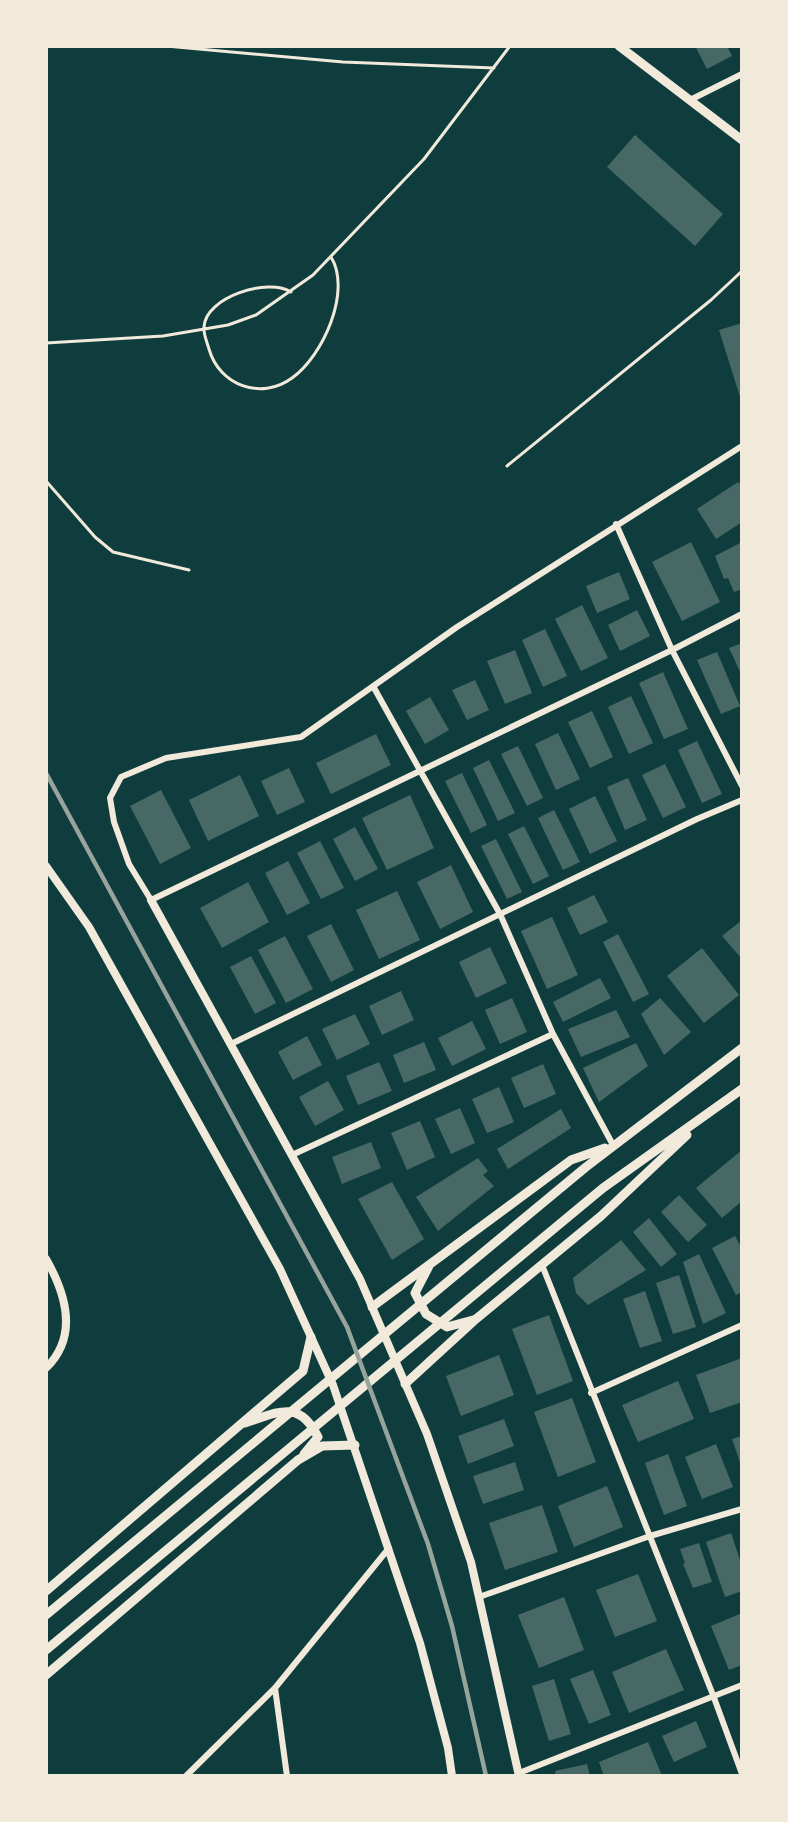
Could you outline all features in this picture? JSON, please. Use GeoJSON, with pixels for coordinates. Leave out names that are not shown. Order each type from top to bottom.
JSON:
{"type":"FeatureCollection","features":[{"type":"Feature","properties":{"kind":"main road"},"geometry":{"type":"LineString","coordinates":[[619,46],[741,140]]}},
{"type":"Feature","properties":{"kind":"main road"},"geometry":{"type":"LineString","coordinates":[[46,1615],[586,1167],[741,1048]]}},
{"type":"Feature","properties":{"kind":"main road"},"geometry":{"type":"LineString","coordinates":[[46,1650],[603,1188],[741,1089]]}},
{"type":"Feature","properties":{"kind":"main road"},"geometry":{"type":"LineString","coordinates":[[405,1384],[476,1319],[601,1216],[710,1113]]}},
{"type":"Feature","properties":{"kind":"main road"},"geometry":{"type":"LineString","coordinates":[[372,1307],[571,1160],[613,1145]]}},
{"type":"Feature","properties":{"kind":"main road"},"geometry":{"type":"LineString","coordinates":[[430,1263],[415,1293],[426,1314],[447,1327],[476,1319]]}},
{"type":"Feature","properties":{"kind":"main road"},"geometry":{"type":"LineString","coordinates":[[46,1591],[303,1371],[311,1337]]}},
{"type":"Feature","properties":{"kind":"main road"},"geometry":{"type":"LineString","coordinates":[[46,1675],[298,1460],[318,1437],[310,1421],[303,1414],[283,1410],[241,1424]]}},
{"type":"Feature","properties":{"kind":"main road"},"geometry":{"type":"LineString","coordinates":[[298,1460],[322,1446],[355,1445]]}},
{"type":"Feature","properties":{"kind":"street"},"geometry":{"type":"LineString","coordinates":[[690,100],[741,74]]}},
{"type":"Feature","properties":{"kind":"street"},"geometry":{"type":"LineString","coordinates":[[741,446],[458,627],[301,737],[166,758],[121,777],[110,798],[114,822],[129,864],[360,1279],[427,1434],[471,1562],[519,1774],[741,1685]]}},
{"type":"Feature","properties":{"kind":"street"},"geometry":{"type":"LineString","coordinates":[[616,524],[672,650],[741,786]]}},
{"type":"Feature","properties":{"kind":"street"},"geometry":{"type":"LineString","coordinates":[[151,900],[419,773],[741,614]]}},
{"type":"Feature","properties":{"kind":"street"},"geometry":{"type":"LineString","coordinates":[[373,686],[419,773],[500,914],[553,1034],[613,1145]]}},
{"type":"Feature","properties":{"kind":"street"},"geometry":{"type":"LineString","coordinates":[[231,1044],[697,819],[741,800]]}},
{"type":"Feature","properties":{"kind":"street"},"geometry":{"type":"LineString","coordinates":[[46,866],[89,927],[280,1269],[333,1385],[420,1643],[448,1748],[452,1776]]}},
{"type":"Feature","properties":{"kind":"street"},"geometry":{"type":"LineString","coordinates":[[292,1155],[553,1034]]}},
{"type":"Feature","properties":{"kind":"street"},"geometry":{"type":"LineString","coordinates":[[46,1259],[65,1299],[68,1324],[63,1344],[46,1368]]}},
{"type":"Feature","properties":{"kind":"street"},"geometry":{"type":"LineString","coordinates":[[542,1265],[713,1695],[741,1774]]}},
{"type":"Feature","properties":{"kind":"street"},"geometry":{"type":"LineString","coordinates":[[591,1393],[741,1325]]}},
{"type":"Feature","properties":{"kind":"street"},"geometry":{"type":"LineString","coordinates":[[479,1597],[650,1536],[741,1509]]}},
{"type":"Feature","properties":{"kind":"street"},"geometry":{"type":"LineString","coordinates":[[186,1776],[275,1688],[389,1548]]}},
{"type":"Feature","properties":{"kind":"street"},"geometry":{"type":"LineString","coordinates":[[275,1688],[287,1776]]}},
{"type":"Feature","properties":{"kind":"lane"},"geometry":{"type":"LineString","coordinates":[[166,46],[343,62],[494,68]]}},
{"type":"Feature","properties":{"kind":"lane"},"geometry":{"type":"LineString","coordinates":[[46,344],[118,341],[204,330],[228,325],[256,315],[314,274],[424,159],[510,46]]}},
{"type":"Feature","properties":{"kind":"lane"},"geometry":{"type":"LineString","coordinates":[[291,292],[279,286],[269,286],[232,296],[207,319],[204,330],[214,363],[233,382],[260,388],[282,384],[291,379],[310,360],[330,324],[339,280],[331,256]]}},
{"type":"Feature","properties":{"kind":"lane"},"geometry":{"type":"LineString","coordinates":[[507,466],[711,300],[741,271]]}},
{"type":"Feature","properties":{"kind":"lane"},"geometry":{"type":"LineString","coordinates":[[46,481],[95,537],[113,552],[189,570]]}},
{"type":"Feature","properties":{"kind":"building"},"geometry":{"type":"Polygon","coordinates":[[[695,46],[727,46],[732,56],[707,69],[695,46]]]}},
{"type":"Feature","properties":{"kind":"building"},"geometry":{"type":"Polygon","coordinates":[[[635,135],[723,214],[695,246],[607,167],[635,135]]]}},
{"type":"Feature","properties":{"kind":"building"},"geometry":{"type":"Polygon","coordinates":[[[742,323],[742,400],[741,400],[719,330],[742,323]]]}},
{"type":"Feature","properties":{"kind":"building"},"geometry":{"type":"Polygon","coordinates":[[[738,482],[742,486],[742,522],[716,539],[697,509],[738,482]]]}},
{"type":"Feature","properties":{"kind":"building"},"geometry":{"type":"Polygon","coordinates":[[[691,542],[720,602],[682,621],[652,562],[691,542]]]}},
{"type":"Feature","properties":{"kind":"building"},"geometry":{"type":"Polygon","coordinates":[[[742,542],[742,589],[734,592],[728,578],[724,579],[715,556],[742,542]]]}},
{"type":"Feature","properties":{"kind":"building"},"geometry":{"type":"Polygon","coordinates":[[[619,572],[630,599],[597,613],[586,586],[619,572]]]}},
{"type":"Feature","properties":{"kind":"building"},"geometry":{"type":"Polygon","coordinates":[[[582,605],[608,658],[581,671],[555,619],[582,605]]]}},
{"type":"Feature","properties":{"kind":"building"},"geometry":{"type":"Polygon","coordinates":[[[637,610],[650,636],[620,651],[608,625],[637,610]]]}},
{"type":"Feature","properties":{"kind":"building"},"geometry":{"type":"Polygon","coordinates":[[[545,629],[567,676],[543,687],[522,640],[545,629]]]}},
{"type":"Feature","properties":{"kind":"building"},"geometry":{"type":"Polygon","coordinates":[[[742,643],[742,676],[729,648],[742,643]]]}},
{"type":"Feature","properties":{"kind":"building"},"geometry":{"type":"Polygon","coordinates":[[[515,650],[532,693],[505,704],[487,661],[515,650]]]}},
{"type":"Feature","properties":{"kind":"building"},"geometry":{"type":"Polygon","coordinates":[[[717,652],[740,706],[721,714],[697,660],[717,652]]]}},
{"type":"Feature","properties":{"kind":"building"},"geometry":{"type":"Polygon","coordinates":[[[663,672],[688,729],[664,739],[639,683],[663,672]]]}},
{"type":"Feature","properties":{"kind":"building"},"geometry":{"type":"Polygon","coordinates":[[[475,680],[489,710],[467,720],[452,690],[475,680]]]}},
{"type":"Feature","properties":{"kind":"building"},"geometry":{"type":"Polygon","coordinates":[[[631,696],[653,743],[629,754],[608,707],[631,696]]]}},
{"type":"Feature","properties":{"kind":"building"},"geometry":{"type":"Polygon","coordinates":[[[430,697],[449,730],[425,744],[406,711],[430,697]]]}},
{"type":"Feature","properties":{"kind":"building"},"geometry":{"type":"Polygon","coordinates":[[[592,711],[613,757],[590,768],[568,722],[592,711]]]}},
{"type":"Feature","properties":{"kind":"building"},"geometry":{"type":"Polygon","coordinates":[[[558,733],[580,779],[556,790],[535,744],[558,733]]]}},
{"type":"Feature","properties":{"kind":"building"},"geometry":{"type":"Polygon","coordinates":[[[376,734],[391,765],[331,794],[316,763],[376,734]]]}},
{"type":"Feature","properties":{"kind":"building"},"geometry":{"type":"Polygon","coordinates":[[[697,741],[722,794],[702,803],[678,750],[697,741]]]}},
{"type":"Feature","properties":{"kind":"building"},"geometry":{"type":"Polygon","coordinates":[[[518,746],[543,798],[527,806],[501,754],[518,746]]]}},
{"type":"Feature","properties":{"kind":"building"},"geometry":{"type":"Polygon","coordinates":[[[489,760],[515,813],[498,821],[473,768],[489,760]]]}},
{"type":"Feature","properties":{"kind":"building"},"geometry":{"type":"Polygon","coordinates":[[[665,764],[686,807],[663,818],[642,775],[665,764]]]}},
{"type":"Feature","properties":{"kind":"building"},"geometry":{"type":"Polygon","coordinates":[[[289,768],[305,802],[277,815],[261,781],[289,768]]]}},
{"type":"Feature","properties":{"kind":"building"},"geometry":{"type":"Polygon","coordinates":[[[462,773],[487,825],[471,833],[445,781],[462,773]]]}},
{"type":"Feature","properties":{"kind":"building"},"geometry":{"type":"Polygon","coordinates":[[[240,775],[259,816],[208,841],[189,800],[240,775]]]}},
{"type":"Feature","properties":{"kind":"building"},"geometry":{"type":"Polygon","coordinates":[[[628,778],[647,820],[625,830],[607,787],[628,778]]]}},
{"type":"Feature","properties":{"kind":"building"},"geometry":{"type":"Polygon","coordinates":[[[161,790],[191,848],[160,864],[130,806],[161,790]]]}},
{"type":"Feature","properties":{"kind":"building"},"geometry":{"type":"Polygon","coordinates":[[[410,795],[434,848],[387,870],[362,818],[410,795]]]}},
{"type":"Feature","properties":{"kind":"building"},"geometry":{"type":"Polygon","coordinates":[[[595,796],[617,841],[590,854],[569,809],[595,796]]]}},
{"type":"Feature","properties":{"kind":"building"},"geometry":{"type":"Polygon","coordinates":[[[554,810],[580,862],[563,870],[538,818],[554,810]]]}},
{"type":"Feature","properties":{"kind":"building"},"geometry":{"type":"Polygon","coordinates":[[[524,826],[549,876],[533,884],[508,834],[524,826]]]}},
{"type":"Feature","properties":{"kind":"building"},"geometry":{"type":"Polygon","coordinates":[[[355,827],[378,869],[355,881],[333,839],[355,827]]]}},
{"type":"Feature","properties":{"kind":"building"},"geometry":{"type":"Polygon","coordinates":[[[496,839],[522,892],[507,899],[481,846],[496,839]]]}},
{"type":"Feature","properties":{"kind":"building"},"geometry":{"type":"Polygon","coordinates":[[[320,841],[344,888],[321,899],[297,853],[320,841]]]}},
{"type":"Feature","properties":{"kind":"building"},"geometry":{"type":"Polygon","coordinates":[[[288,861],[310,903],[287,915],[265,873],[288,861]]]}},
{"type":"Feature","properties":{"kind":"building"},"geometry":{"type":"Polygon","coordinates":[[[451,865],[473,912],[440,929],[417,882],[451,865]]]}},
{"type":"Feature","properties":{"kind":"building"},"geometry":{"type":"Polygon","coordinates":[[[248,882],[269,922],[222,948],[200,908],[248,882]]]}},
{"type":"Feature","properties":{"kind":"building"},"geometry":{"type":"Polygon","coordinates":[[[397,891],[420,940],[379,959],[356,910],[397,891]]]}},
{"type":"Feature","properties":{"kind":"building"},"geometry":{"type":"Polygon","coordinates":[[[594,895],[608,922],[580,935],[567,908],[594,895]]]}},
{"type":"Feature","properties":{"kind":"building"},"geometry":{"type":"Polygon","coordinates":[[[552,917],[578,975],[547,989],[521,931],[552,917]]]}},
{"type":"Feature","properties":{"kind":"building"},"geometry":{"type":"Polygon","coordinates":[[[742,920],[742,959],[722,936],[742,920]]]}},
{"type":"Feature","properties":{"kind":"building"},"geometry":{"type":"Polygon","coordinates":[[[331,924],[354,970],[331,982],[307,936],[331,924]]]}},
{"type":"Feature","properties":{"kind":"building"},"geometry":{"type":"Polygon","coordinates":[[[618,934],[649,994],[633,1002],[603,942],[618,934]]]}},
{"type":"Feature","properties":{"kind":"building"},"geometry":{"type":"Polygon","coordinates":[[[285,936],[313,989],[286,1003],[258,950],[285,936]]]}},
{"type":"Feature","properties":{"kind":"building"},"geometry":{"type":"Polygon","coordinates":[[[490,947],[507,983],[476,998],[459,962],[490,947]]]}},
{"type":"Feature","properties":{"kind":"building"},"geometry":{"type":"Polygon","coordinates":[[[702,948],[739,995],[704,1023],[667,976],[702,948]]]}},
{"type":"Feature","properties":{"kind":"building"},"geometry":{"type":"Polygon","coordinates":[[[251,956],[276,1003],[255,1014],[230,967],[251,956]]]}},
{"type":"Feature","properties":{"kind":"building"},"geometry":{"type":"Polygon","coordinates":[[[600,978],[611,998],[563,1022],[553,1002],[600,978]]]}},
{"type":"Feature","properties":{"kind":"building"},"geometry":{"type":"Polygon","coordinates":[[[401,991],[414,1020],[382,1035],[369,1006],[401,991]]]}},
{"type":"Feature","properties":{"kind":"building"},"geometry":{"type":"Polygon","coordinates":[[[512,998],[527,1032],[500,1044],[485,1010],[512,998]]]}},
{"type":"Feature","properties":{"kind":"building"},"geometry":{"type":"Polygon","coordinates":[[[660,998],[691,1032],[664,1055],[641,1014],[660,998]]]}},
{"type":"Feature","properties":{"kind":"building"},"geometry":{"type":"Polygon","coordinates":[[[616,1010],[630,1037],[581,1057],[568,1029],[616,1010]]]}},
{"type":"Feature","properties":{"kind":"building"},"geometry":{"type":"Polygon","coordinates":[[[355,1014],[370,1044],[337,1060],[322,1029],[355,1014]]]}},
{"type":"Feature","properties":{"kind":"building"},"geometry":{"type":"Polygon","coordinates":[[[472,1021],[486,1049],[452,1066],[438,1038],[472,1021]]]}},
{"type":"Feature","properties":{"kind":"building"},"geometry":{"type":"Polygon","coordinates":[[[307,1036],[322,1065],[293,1080],[278,1052],[307,1036]]]}},
{"type":"Feature","properties":{"kind":"building"},"geometry":{"type":"Polygon","coordinates":[[[424,1042],[436,1070],[404,1083],[393,1055],[424,1042]]]}},
{"type":"Feature","properties":{"kind":"building"},"geometry":{"type":"Polygon","coordinates":[[[636,1043],[648,1066],[599,1102],[583,1068],[636,1043]]]}},
{"type":"Feature","properties":{"kind":"building"},"geometry":{"type":"Polygon","coordinates":[[[379,1062],[392,1091],[358,1105],[346,1076],[379,1062]]]}},
{"type":"Feature","properties":{"kind":"building"},"geometry":{"type":"Polygon","coordinates":[[[543,1064],[556,1094],[524,1108],[511,1078],[543,1064]]]}},
{"type":"Feature","properties":{"kind":"building"},"geometry":{"type":"Polygon","coordinates":[[[328,1081],[344,1110],[315,1126],[299,1097],[328,1081]]]}},
{"type":"Feature","properties":{"kind":"building"},"geometry":{"type":"Polygon","coordinates":[[[499,1087],[514,1122],[487,1133],[472,1099],[499,1087]]]}},
{"type":"Feature","properties":{"kind":"building"},"geometry":{"type":"Polygon","coordinates":[[[460,1108],[475,1143],[451,1154],[435,1119],[460,1108]]]}},
{"type":"Feature","properties":{"kind":"building"},"geometry":{"type":"Polygon","coordinates":[[[561,1109],[571,1128],[508,1169],[497,1149],[561,1109]]]}},
{"type":"Feature","properties":{"kind":"building"},"geometry":{"type":"Polygon","coordinates":[[[420,1121],[435,1157],[407,1170],[391,1133],[420,1121]]]}},
{"type":"Feature","properties":{"kind":"building"},"geometry":{"type":"Polygon","coordinates":[[[371,1142],[381,1168],[342,1184],[332,1157],[371,1142]]]}},
{"type":"Feature","properties":{"kind":"building"},"geometry":{"type":"Polygon","coordinates":[[[742,1150],[742,1201],[722,1218],[696,1188],[742,1150]]]}},
{"type":"Feature","properties":{"kind":"building"},"geometry":{"type":"Polygon","coordinates":[[[478,1158],[488,1171],[483,1175],[494,1186],[438,1231],[416,1197],[478,1158]]]}},
{"type":"Feature","properties":{"kind":"building"},"geometry":{"type":"Polygon","coordinates":[[[392,1182],[424,1239],[392,1260],[358,1199],[392,1182]]]}},
{"type":"Feature","properties":{"kind":"building"},"geometry":{"type":"Polygon","coordinates":[[[679,1195],[707,1225],[688,1242],[661,1212],[679,1195]]]}},
{"type":"Feature","properties":{"kind":"building"},"geometry":{"type":"Polygon","coordinates":[[[649,1218],[677,1254],[661,1267],[633,1232],[649,1218]]]}},
{"type":"Feature","properties":{"kind":"building"},"geometry":{"type":"Polygon","coordinates":[[[735,1236],[742,1249],[742,1292],[736,1295],[712,1248],[735,1236]]]}},
{"type":"Feature","properties":{"kind":"building"},"geometry":{"type":"Polygon","coordinates":[[[621,1240],[646,1270],[588,1305],[576,1293],[573,1278],[621,1240]]]}},
{"type":"Feature","properties":{"kind":"building"},"geometry":{"type":"Polygon","coordinates":[[[699,1254],[726,1313],[703,1324],[683,1262],[699,1254]]]}},
{"type":"Feature","properties":{"kind":"building"},"geometry":{"type":"Polygon","coordinates":[[[679,1275],[696,1327],[673,1334],[656,1283],[679,1275]]]}},
{"type":"Feature","properties":{"kind":"building"},"geometry":{"type":"Polygon","coordinates":[[[645,1291],[662,1341],[640,1348],[623,1299],[645,1291]]]}},
{"type":"Feature","properties":{"kind":"building"},"geometry":{"type":"Polygon","coordinates":[[[549,1315],[573,1381],[537,1395],[512,1329],[549,1315]]]}},
{"type":"Feature","properties":{"kind":"building"},"geometry":{"type":"Polygon","coordinates":[[[499,1355],[514,1395],[461,1416],[446,1376],[499,1355]]]}},
{"type":"Feature","properties":{"kind":"building"},"geometry":{"type":"Polygon","coordinates":[[[742,1358],[742,1402],[710,1413],[696,1375],[742,1358]]]}},
{"type":"Feature","properties":{"kind":"building"},"geometry":{"type":"Polygon","coordinates":[[[678,1381],[694,1419],[638,1442],[622,1405],[678,1381]]]}},
{"type":"Feature","properties":{"kind":"building"},"geometry":{"type":"Polygon","coordinates":[[[572,1398],[596,1462],[558,1477],[534,1412],[572,1398]]]}},
{"type":"Feature","properties":{"kind":"building"},"geometry":{"type":"Polygon","coordinates":[[[504,1419],[514,1446],[468,1464],[458,1436],[504,1419]]]}},
{"type":"Feature","properties":{"kind":"building"},"geometry":{"type":"Polygon","coordinates":[[[742,1436],[742,1465],[741,1465],[732,1439],[742,1436]]]}},
{"type":"Feature","properties":{"kind":"building"},"geometry":{"type":"Polygon","coordinates":[[[716,1444],[733,1487],[702,1499],[685,1457],[716,1444]]]}},
{"type":"Feature","properties":{"kind":"building"},"geometry":{"type":"Polygon","coordinates":[[[668,1454],[687,1506],[664,1515],[645,1463],[668,1454]]]}},
{"type":"Feature","properties":{"kind":"building"},"geometry":{"type":"Polygon","coordinates":[[[515,1462],[524,1490],[483,1504],[473,1476],[515,1462]]]}},
{"type":"Feature","properties":{"kind":"building"},"geometry":{"type":"Polygon","coordinates":[[[607,1486],[623,1527],[574,1547],[558,1506],[607,1486]]]}},
{"type":"Feature","properties":{"kind":"building"},"geometry":{"type":"Polygon","coordinates":[[[542,1505],[558,1552],[505,1570],[489,1523],[542,1505]]]}},
{"type":"Feature","properties":{"kind":"building"},"geometry":{"type":"Polygon","coordinates":[[[731,1533],[742,1566],[742,1591],[725,1597],[706,1542],[731,1533]]]}},
{"type":"Feature","properties":{"kind":"building"},"geometry":{"type":"Polygon","coordinates":[[[699,1543],[712,1582],[693,1588],[683,1564],[685,1563],[680,1549],[699,1543]]]}},
{"type":"Feature","properties":{"kind":"building"},"geometry":{"type":"Polygon","coordinates":[[[638,1574],[657,1621],[615,1637],[596,1590],[638,1574]]]}},
{"type":"Feature","properties":{"kind":"building"},"geometry":{"type":"Polygon","coordinates":[[[564,1597],[584,1650],[539,1668],[518,1615],[564,1597]]]}},
{"type":"Feature","properties":{"kind":"building"},"geometry":{"type":"Polygon","coordinates":[[[742,1613],[742,1665],[729,1670],[711,1626],[742,1613]]]}},
{"type":"Feature","properties":{"kind":"building"},"geometry":{"type":"Polygon","coordinates":[[[666,1649],[684,1690],[629,1713],[612,1672],[666,1649]]]}},
{"type":"Feature","properties":{"kind":"building"},"geometry":{"type":"Polygon","coordinates":[[[593,1670],[611,1715],[589,1724],[570,1679],[593,1670]]]}},
{"type":"Feature","properties":{"kind":"building"},"geometry":{"type":"Polygon","coordinates":[[[554,1679],[571,1734],[549,1741],[532,1686],[554,1679]]]}},
{"type":"Feature","properties":{"kind":"building"},"geometry":{"type":"Polygon","coordinates":[[[696,1721],[707,1747],[674,1762],[662,1736],[696,1721]]]}},
{"type":"Feature","properties":{"kind":"building"},"geometry":{"type":"Polygon","coordinates":[[[648,1742],[662,1776],[604,1776],[599,1762],[648,1742]]]}},
{"type":"Feature","properties":{"kind":"building"},"geometry":{"type":"Polygon","coordinates":[[[587,1764],[590,1776],[556,1776],[555,1771],[587,1764]]]}},
{"type":"Feature","properties":{"kind":"railway"},"geometry":{"type":"LineString","coordinates":[[46,773],[347,1327],[428,1544],[452,1626],[486,1776]]}}]}
